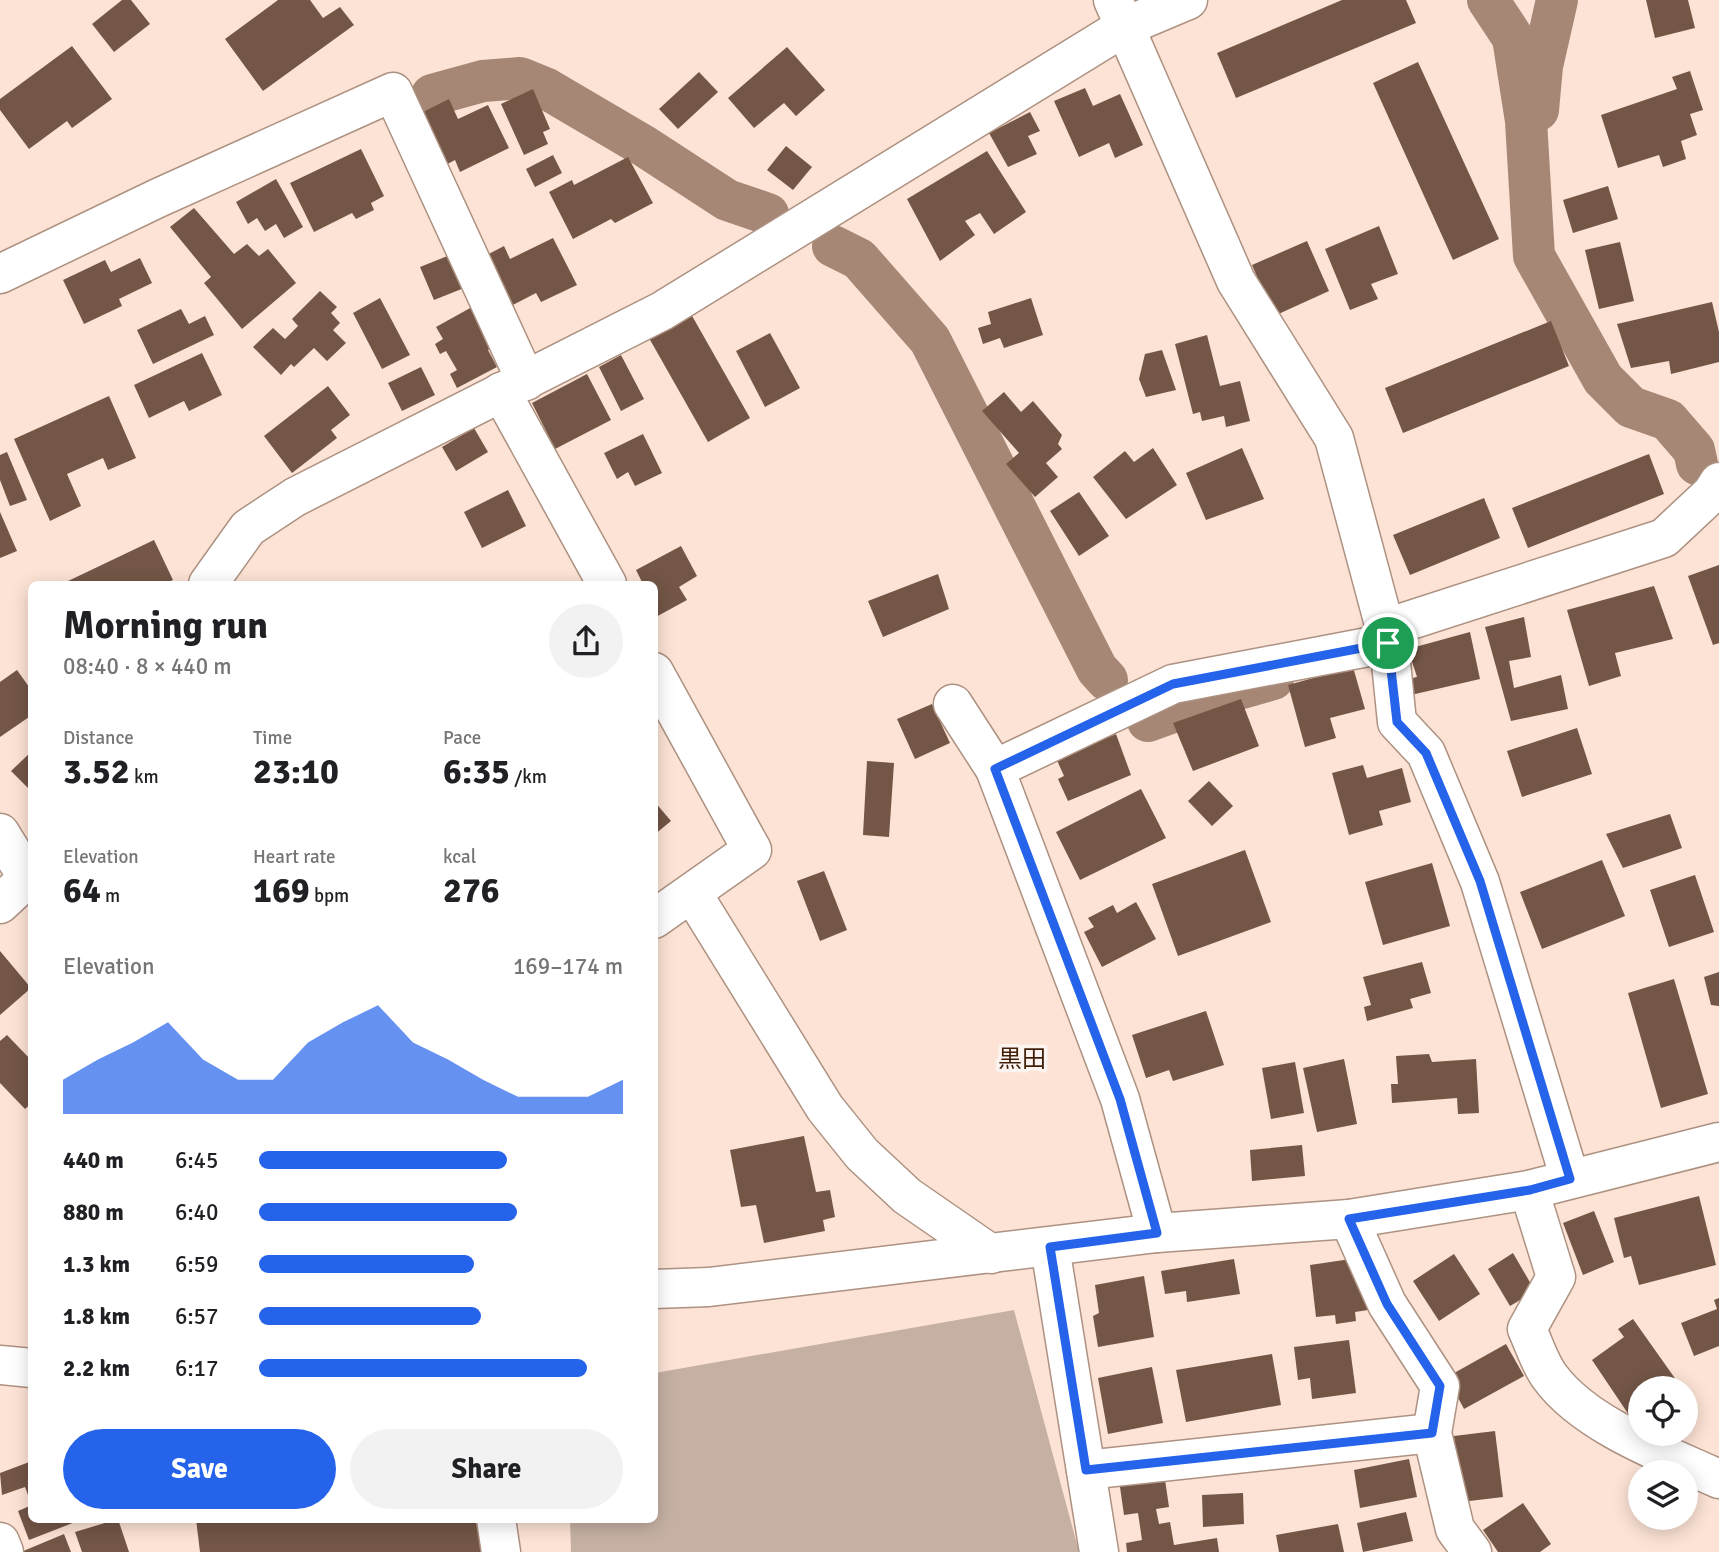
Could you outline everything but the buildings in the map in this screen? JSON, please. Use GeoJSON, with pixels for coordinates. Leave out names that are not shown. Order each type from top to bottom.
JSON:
{"type":"FeatureCollection","features":[{"type":"Feature","properties":{"kind":"street"},"geometry":{"type":"LineString","coordinates":[[210,581],[248,528],[295,498],[662,311],[1118,13],[1188,0]]}},
{"type":"Feature","properties":{"kind":"street"},"geometry":{"type":"LineString","coordinates":[[1118,13],[1236,281],[1334,438],[1386,636],[1397,722],[1426,753],[1480,881],[1570,1179]]}},
{"type":"Feature","properties":{"kind":"street"},"geometry":{"type":"LineString","coordinates":[[0,274],[158,198],[393,92],[513,386],[606,581]]}},
{"type":"Feature","properties":{"kind":"street"},"geometry":{"type":"LineString","coordinates":[[995,769],[1173,684],[1386,636],[1664,538],[1712,493],[1719,482]]}},
{"type":"Feature","properties":{"kind":"street"},"geometry":{"type":"LineString","coordinates":[[658,679],[752,850],[658,916]]}},
{"type":"Feature","properties":{"kind":"street"},"geometry":{"type":"LineString","coordinates":[[953,704],[995,769],[1120,1099],[1157,1233]]}},
{"type":"Feature","properties":{"kind":"street"},"geometry":{"type":"LineString","coordinates":[[0,833],[23,886]]}},
{"type":"Feature","properties":{"kind":"street"},"geometry":{"type":"LineString","coordinates":[[692,892],[825,1108],[862,1154],[907,1196],[991,1254]]}},
{"type":"Feature","properties":{"kind":"street"},"geometry":{"type":"LineString","coordinates":[[658,1289],[709,1287],[1157,1233],[1349,1219],[1530,1190],[1719,1142]]}},
{"type":"Feature","properties":{"kind":"street"},"geometry":{"type":"LineString","coordinates":[[1530,1190],[1556,1277],[1527,1329],[1550,1377],[1586,1413],[1643,1445],[1719,1479]]}},
{"type":"Feature","properties":{"kind":"street"},"geometry":{"type":"LineString","coordinates":[[1349,1219],[1387,1304],[1440,1386],[1432,1433],[1455,1529],[1472,1552]]}},
{"type":"Feature","properties":{"kind":"street"},"geometry":{"type":"LineString","coordinates":[[1050,1247],[1099,1552]]}},
{"type":"Feature","properties":{"kind":"street"},"geometry":{"type":"LineString","coordinates":[[0,1365],[28,1368]]}},
{"type":"Feature","properties":{"kind":"street"},"geometry":{"type":"LineString","coordinates":[[1086,1470],[1432,1433]]}},
{"type":"Feature","properties":{"kind":"street"},"geometry":{"type":"LineString","coordinates":[[497,1523],[501,1552]]}},
{"type":"Feature","properties":{"kind":"street"},"geometry":{"type":"LineString","coordinates":[[0,1542],[4,1552]]}},
{"type":"Feature","properties":{"kind":"shaded area"},"geometry":{"type":"Polygon","coordinates":[[[1014,1310],[1079,1552],[571,1552],[570,1523],[658,1523],[658,1372],[1014,1310]]]}},
{"type":"Feature","properties":{"kind":"waterway"},"geometry":{"type":"LineString","coordinates":[[1488,0],[1513,38],[1526,121],[1534,256],[1603,379],[1631,407],[1668,420],[1694,450],[1697,464]]}},
{"type":"Feature","properties":{"kind":"waterway"},"geometry":{"type":"LineString","coordinates":[[1538,110],[1542,66],[1557,0]]}},
{"type":"Feature","properties":{"kind":"waterway"},"geometry":{"type":"LineString","coordinates":[[432,95],[483,81],[520,78],[547,89],[644,146],[727,200],[768,214]]}},
{"type":"Feature","properties":{"kind":"waterway"},"geometry":{"type":"LineString","coordinates":[[833,246],[859,259],[930,340],[1097,669],[1107,680]]}},
{"type":"Feature","properties":{"kind":"waterway"},"geometry":{"type":"LineString","coordinates":[[1148,721],[1273,679]]}},
{"type":"Feature","properties":{"kind":"district","name":"黒田"},"geometry":{"type":"Point","coordinates":[1022,1059]}},
{"type":"Feature","properties":{"kind":"route"},"geometry":{"type":"LineString","coordinates":[[1388,643],[1397,722],[1426,753],[1480,881],[1570,1179],[1530,1190],[1349,1219],[1387,1304],[1440,1386],[1432,1433],[1086,1470],[1050,1247],[1157,1233],[1120,1099],[995,769],[1173,684],[1388,643]]}}]}
